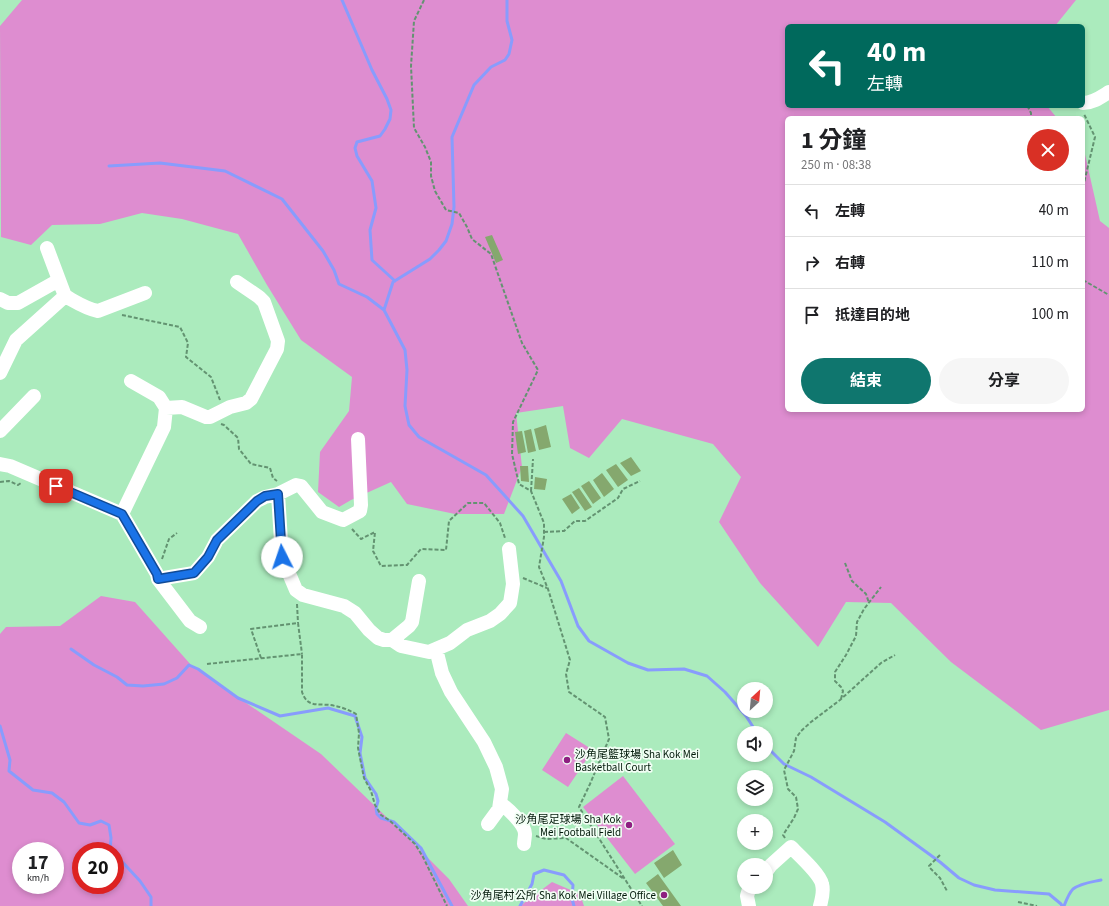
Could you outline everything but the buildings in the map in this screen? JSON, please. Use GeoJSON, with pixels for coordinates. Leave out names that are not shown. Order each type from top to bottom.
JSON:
{"type":"FeatureCollection","features":[{"type":"Feature","properties":{"kind":"street"},"geometry":{"type":"LineString","coordinates":[[1085,106],[1109,92]]}},
{"type":"Feature","properties":{"kind":"street"},"geometry":{"type":"LineString","coordinates":[[47,248],[65,296],[86,308],[98,311],[145,293]]}},
{"type":"Feature","properties":{"kind":"street"},"geometry":{"type":"LineString","coordinates":[[0,299],[8,303],[18,303],[59,280]]}},
{"type":"Feature","properties":{"kind":"street"},"geometry":{"type":"LineString","coordinates":[[166,408],[182,407],[210,416],[230,407],[246,403],[251,399],[277,350],[278,341],[264,302],[237,282]]}},
{"type":"Feature","properties":{"kind":"street"},"geometry":{"type":"LineString","coordinates":[[0,373],[16,340],[65,296]]}},
{"type":"Feature","properties":{"kind":"street"},"geometry":{"type":"LineString","coordinates":[[122,514],[164,427],[166,408],[159,397],[132,381]]}},
{"type":"Feature","properties":{"kind":"street"},"geometry":{"type":"LineString","coordinates":[[0,431],[34,396]]}},
{"type":"Feature","properties":{"kind":"street"},"geometry":{"type":"LineString","coordinates":[[158,576],[194,573],[208,557],[217,540],[257,501],[265,496],[283,492],[296,485],[301,486],[322,512],[343,520],[360,511],[358,439]]}},
{"type":"Feature","properties":{"kind":"street"},"geometry":{"type":"LineString","coordinates":[[0,464],[10,466],[122,514],[158,576],[190,621],[200,627]]}},
{"type":"Feature","properties":{"kind":"street"},"geometry":{"type":"LineString","coordinates":[[283,492],[282,557],[296,590],[303,595],[344,606],[356,613],[369,630],[378,638],[392,640],[401,646],[429,652],[450,643],[467,630],[490,621],[500,614],[510,603],[513,584],[509,549]]}},
{"type":"Feature","properties":{"kind":"street"},"geometry":{"type":"LineString","coordinates":[[392,640],[412,622],[419,581]]}},
{"type":"Feature","properties":{"kind":"street"},"geometry":{"type":"LineString","coordinates":[[436,649],[442,673],[451,692],[484,742],[496,767],[502,789],[499,809],[488,824]]}},
{"type":"Feature","properties":{"kind":"street"},"geometry":{"type":"LineString","coordinates":[[500,803],[514,814],[525,838]]}},
{"type":"Feature","properties":{"kind":"street"},"geometry":{"type":"LineString","coordinates":[[773,863],[791,847],[818,875],[822,882],[823,895],[820,906]]}},
{"type":"Feature","properties":{"kind":"street"},"geometry":{"type":"LineString","coordinates":[[748,894],[748,906]]}},
{"type":"Feature","properties":{"kind":"path"},"geometry":{"type":"LineString","coordinates":[[424,0],[414,21],[411,66],[414,128],[431,162],[431,176],[435,191],[446,210],[459,213],[472,239],[491,254],[522,343],[538,370],[513,422],[512,454],[519,484],[531,491]]}},
{"type":"Feature","properties":{"kind":"path"},"geometry":{"type":"LineString","coordinates":[[1083,108],[1094,137],[1085,178]]}},
{"type":"Feature","properties":{"kind":"path"},"geometry":{"type":"LineString","coordinates":[[1085,281],[1109,295]]}},
{"type":"Feature","properties":{"kind":"path"},"geometry":{"type":"LineString","coordinates":[[122,314],[180,327],[188,343],[186,357],[211,377],[222,406],[210,416],[224,425],[238,438],[239,449],[251,464],[270,468],[273,478],[283,492]]}},
{"type":"Feature","properties":{"kind":"path"},"geometry":{"type":"LineString","coordinates":[[533,459],[531,491],[544,523],[544,537],[539,567],[548,589],[570,660],[566,674],[569,692],[605,717],[609,739],[579,807],[642,906]]}},
{"type":"Feature","properties":{"kind":"path"},"geometry":{"type":"LineString","coordinates":[[544,532],[564,532],[574,521],[585,521],[618,498],[622,489],[640,481]]}},
{"type":"Feature","properties":{"kind":"path"},"geometry":{"type":"LineString","coordinates":[[343,520],[361,539],[375,532],[373,551],[381,566],[407,565],[421,549],[446,550],[449,521],[468,503],[484,503],[500,523],[509,549]]}},
{"type":"Feature","properties":{"kind":"path"},"geometry":{"type":"LineString","coordinates":[[158,576],[169,539],[177,533]]}},
{"type":"Feature","properties":{"kind":"path"},"geometry":{"type":"LineString","coordinates":[[845,563],[852,580],[866,594],[869,603]]}},
{"type":"Feature","properties":{"kind":"path"},"geometry":{"type":"LineString","coordinates":[[512,572],[548,589]]}},
{"type":"Feature","properties":{"kind":"path"},"geometry":{"type":"LineString","coordinates":[[840,700],[843,691],[836,681],[835,672],[856,636],[857,622],[864,609],[881,588]]}},
{"type":"Feature","properties":{"kind":"path"},"geometry":{"type":"LineString","coordinates":[[296,590],[302,654],[302,692],[304,698],[307,702],[312,704],[333,705],[356,714],[359,733],[358,748],[364,778],[371,791],[375,805],[381,816],[394,824],[415,844],[447,906]]}},
{"type":"Feature","properties":{"kind":"path"},"geometry":{"type":"LineString","coordinates":[[261,658],[251,629],[298,623]]}},
{"type":"Feature","properties":{"kind":"path"},"geometry":{"type":"LineString","coordinates":[[207,664],[302,654]]}},
{"type":"Feature","properties":{"kind":"path"},"geometry":{"type":"LineString","coordinates":[[791,847],[783,835],[798,809],[796,797],[788,789],[784,770],[794,750],[796,738],[801,730],[840,700],[881,663],[895,654]]}},
{"type":"Feature","properties":{"kind":"path"},"geometry":{"type":"LineString","coordinates":[[525,838],[566,838],[625,880]]}},
{"type":"Feature","properties":{"kind":"path"},"geometry":{"type":"LineString","coordinates":[[940,855],[932,863],[930,868],[940,878],[947,892]]}},
{"type":"Feature","properties":{"kind":"path"},"geometry":{"type":"LineString","coordinates":[[1018,902],[1037,906]]}},
{"type":"Feature","properties":{"kind":"shaded area"},"geometry":{"type":"Polygon","coordinates":[[[22,0],[1076,0],[1057,24],[785,24],[785,108],[1049,108],[1055,116],[785,116],[785,412],[1085,412],[1085,154],[1100,221],[1109,228],[1109,710],[1041,730],[951,662],[891,603],[846,602],[818,647],[760,583],[719,522],[741,477],[713,444],[622,419],[589,458],[570,448],[563,406],[516,413],[522,467],[504,514],[455,514],[407,504],[391,482],[339,507],[318,492],[320,452],[349,411],[352,377],[301,340],[238,234],[182,219],[142,213],[100,224],[52,225],[31,245],[1,237],[0,26],[22,0]]]}},
{"type":"Feature","properties":{"kind":"shaded area"},"geometry":{"type":"Polygon","coordinates":[[[101,596],[135,602],[192,666],[321,754],[449,879],[468,906],[0,906],[0,634],[6,627],[60,626],[101,596]]]}},
{"type":"Feature","properties":{"kind":"shaded area","name":"沙角尾籃球場 Sha Kok Mei Basketball Court"},"geometry":{"type":"Polygon","coordinates":[[[566,733],[593,750],[568,787],[542,770],[566,733]]]}},
{"type":"Feature","properties":{"kind":"shaded area","name":"沙角尾足球場 Sha Kok Mei Football Field"},"geometry":{"type":"Polygon","coordinates":[[[623,776],[675,844],[635,874],[583,807],[623,776]]]}},
{"type":"Feature","properties":{"kind":"shaded area"},"geometry":{"type":"Polygon","coordinates":[[[552,882],[580,894],[584,906],[520,906],[552,882]]]}},
{"type":"Feature","properties":{"kind":"waterway"},"geometry":{"type":"LineString","coordinates":[[342,0],[391,110],[390,119],[380,136],[357,142],[355,148],[357,156],[372,181],[376,208],[370,230],[372,260],[395,281]]}},
{"type":"Feature","properties":{"kind":"waterway"},"geometry":{"type":"LineString","coordinates":[[384,310],[393,282],[430,259],[446,241],[452,224],[454,207],[452,137],[474,85],[491,67],[505,60],[509,54],[512,40],[507,21],[507,0]]}},
{"type":"Feature","properties":{"kind":"waterway"},"geometry":{"type":"LineString","coordinates":[[109,166],[160,163],[225,171],[282,199],[323,251],[334,270],[339,284],[367,297],[384,310],[405,350],[407,370],[405,406],[409,425],[419,437],[486,475],[523,516],[561,581],[578,626],[589,641],[628,663],[648,670],[684,669],[707,676],[725,692],[746,716],[752,726]]}},
{"type":"Feature","properties":{"kind":"waterway"},"geometry":{"type":"LineString","coordinates":[[71,649],[94,665],[117,677],[127,685],[143,686],[164,684],[177,678],[189,665],[198,669],[238,698],[280,716],[328,708],[355,716],[362,737],[360,753],[365,778],[376,794],[378,801],[376,808],[377,814],[381,818],[394,822],[421,848],[452,906]]}},
{"type":"Feature","properties":{"kind":"waterway"},"geometry":{"type":"LineString","coordinates":[[0,726],[10,760],[9,771],[33,790],[52,793],[64,802],[79,823],[90,825],[101,821],[109,825],[111,842]]}},
{"type":"Feature","properties":{"kind":"waterway"},"geometry":{"type":"LineString","coordinates":[[773,753],[784,764],[811,777],[885,822],[940,862],[959,878],[974,885],[995,890],[1049,894],[1062,906]]}},
{"type":"Feature","properties":{"kind":"waterway"},"geometry":{"type":"LineString","coordinates":[[124,864],[140,881],[151,897],[151,906]]}},
{"type":"Feature","properties":{"kind":"waterway"},"geometry":{"type":"LineString","coordinates":[[520,906],[532,884],[534,874],[544,870],[564,875],[573,885],[572,899],[574,906]]}},
{"type":"Feature","properties":{"kind":"waterway"},"geometry":{"type":"LineString","coordinates":[[1064,906],[1073,889],[1083,884],[1101,880]]}},
{"type":"Feature","properties":{"kind":"place","name":"沙角尾籃球場 Sha Kok Mei Basketball Court"},"geometry":{"type":"Point","coordinates":[567,760]}},
{"type":"Feature","properties":{"kind":"place","name":"沙角尾足球場 Sha Kok Mei Football Field"},"geometry":{"type":"Point","coordinates":[629,825]}},
{"type":"Feature","properties":{"kind":"place","name":"沙角尾村公所 Sha Kok Mei Village Office"},"geometry":{"type":"Point","coordinates":[664,895]}},
{"type":"Feature","properties":{"kind":"route"},"geometry":{"type":"LineString","coordinates":[[56,486],[122,514],[157,574],[158,579],[194,573],[208,557],[217,540],[257,501],[265,496],[278,494],[282,557]]}}]}
